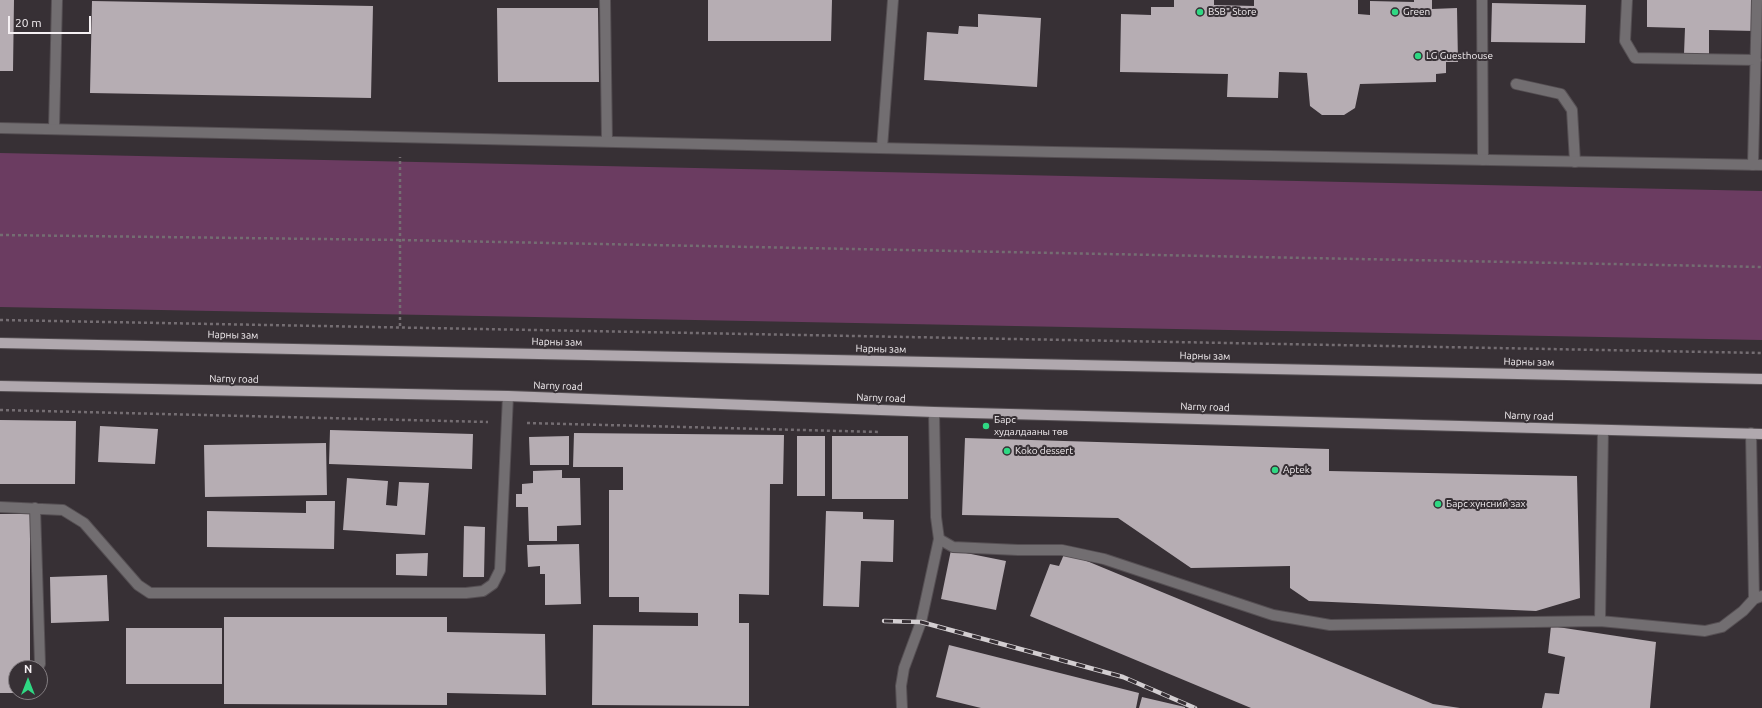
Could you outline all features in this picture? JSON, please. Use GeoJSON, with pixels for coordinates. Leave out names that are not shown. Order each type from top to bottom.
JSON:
{"type":"FeatureCollection","features":[{"type":"Feature","properties":{"kind":"main road","name":"Нарны зам"},"geometry":{"type":"LineString","coordinates":[[0,343],[1762,379]]}},
{"type":"Feature","properties":{"kind":"main road","name":"Narny road"},"geometry":{"type":"LineString","coordinates":[[0,386],[508,396],[934,412],[1762,434]]}},
{"type":"Feature","properties":{"kind":"street"},"geometry":{"type":"LineString","coordinates":[[54,129],[57,0]]}},
{"type":"Feature","properties":{"kind":"street"},"geometry":{"type":"LineString","coordinates":[[604,0],[607,141]]}},
{"type":"Feature","properties":{"kind":"street"},"geometry":{"type":"LineString","coordinates":[[882,148],[893,0]]}},
{"type":"Feature","properties":{"kind":"street"},"geometry":{"type":"LineString","coordinates":[[1482,0],[1483,160]]}},
{"type":"Feature","properties":{"kind":"street"},"geometry":{"type":"LineString","coordinates":[[1627,0],[1625,41],[1635,58],[1756,60]]}},
{"type":"Feature","properties":{"kind":"street"},"geometry":{"type":"LineString","coordinates":[[0,128],[882,148],[1757,165],[1757,0]]}},
{"type":"Feature","properties":{"kind":"street"},"geometry":{"type":"LineString","coordinates":[[1516,84],[1561,94],[1572,110],[1574,162]]}},
{"type":"Feature","properties":{"kind":"street"},"geometry":{"type":"LineString","coordinates":[[0,507],[63,510],[84,523],[138,586],[150,593],[458,593],[483,591],[493,584],[500,570],[508,396]]}},
{"type":"Feature","properties":{"kind":"street"},"geometry":{"type":"LineString","coordinates":[[902,708],[901,686],[904,668],[921,622],[939,539],[936,517],[934,412]]}},
{"type":"Feature","properties":{"kind":"street"},"geometry":{"type":"LineString","coordinates":[[1600,621],[1603,430]]}},
{"type":"Feature","properties":{"kind":"street"},"geometry":{"type":"LineString","coordinates":[[939,539],[953,547],[1018,550],[1062,550],[1104,560],[1273,615],[1330,625],[1600,621],[1705,631],[1722,627],[1758,598],[1757,485],[1751,433]]}},
{"type":"Feature","properties":{"kind":"street"},"geometry":{"type":"LineString","coordinates":[[35,508],[40,660]]}},
{"type":"Feature","properties":{"kind":"path"},"geometry":{"type":"LineString","coordinates":[[400,136],[400,326]]}},
{"type":"Feature","properties":{"kind":"path"},"geometry":{"type":"LineString","coordinates":[[0,235],[400,240],[1762,267]]}},
{"type":"Feature","properties":{"kind":"path"},"geometry":{"type":"LineString","coordinates":[[0,320],[400,326],[1762,353]]}},
{"type":"Feature","properties":{"kind":"shaded area"},"geometry":{"type":"Polygon","coordinates":[[[0,153],[1762,191],[1762,340],[0,307],[0,153]]]}},
{"type":"Feature","properties":{"kind":"building"},"geometry":{"type":"Polygon","coordinates":[[[0,0],[14,0],[13,71],[0,71],[0,0]]]}},
{"type":"Feature","properties":{"kind":"building"},"geometry":{"type":"Polygon","coordinates":[[[708,0],[832,0],[831,41],[708,41],[708,0]]]}},
{"type":"Feature","properties":{"kind":"building"},"geometry":{"type":"Polygon","coordinates":[[[1174,0],[1214,0],[1214,5],[1254,6],[1254,0],[1358,0],[1358,14],[1370,15],[1370,1],[1414,2],[1414,0],[1432,0],[1432,9],[1457,8],[1458,62],[1446,62],[1446,73],[1436,74],[1436,82],[1360,84],[1355,108],[1344,115],[1322,115],[1310,106],[1307,73],[1279,72],[1278,98],[1227,97],[1228,74],[1120,72],[1121,14],[1151,15],[1151,7],[1174,7],[1174,0]]]}},
{"type":"Feature","properties":{"kind":"building"},"geometry":{"type":"Polygon","coordinates":[[[1647,0],[1756,0],[1755,31],[1709,30],[1709,54],[1684,54],[1685,28],[1647,27],[1647,0]]]}},
{"type":"Feature","properties":{"kind":"building"},"geometry":{"type":"Polygon","coordinates":[[[92,1],[373,6],[371,98],[90,93],[92,1]]]}},
{"type":"Feature","properties":{"kind":"building"},"geometry":{"type":"Polygon","coordinates":[[[1492,3],[1586,5],[1585,43],[1491,42],[1492,3]]]}},
{"type":"Feature","properties":{"kind":"building"},"geometry":{"type":"Polygon","coordinates":[[[497,8],[598,8],[599,82],[498,82],[497,8]]]}},
{"type":"Feature","properties":{"kind":"building"},"geometry":{"type":"Polygon","coordinates":[[[978,14],[1041,18],[1037,87],[924,80],[927,32],[958,34],[959,26],[978,27],[978,14]]]}},
{"type":"Feature","properties":{"kind":"building"},"geometry":{"type":"Polygon","coordinates":[[[0,420],[76,421],[75,484],[0,484],[0,420]]]}},
{"type":"Feature","properties":{"kind":"building"},"geometry":{"type":"Polygon","coordinates":[[[100,426],[158,429],[155,464],[98,462],[100,426]]]}},
{"type":"Feature","properties":{"kind":"building"},"geometry":{"type":"Polygon","coordinates":[[[330,430],[473,434],[472,469],[329,464],[330,430]]]}},
{"type":"Feature","properties":{"kind":"building"},"geometry":{"type":"Polygon","coordinates":[[[574,433],[784,435],[783,484],[770,484],[769,595],[739,594],[739,623],[749,623],[749,706],[592,705],[593,625],[698,626],[698,613],[639,612],[639,597],[609,597],[609,490],[623,490],[623,467],[573,467],[574,433]]]}},
{"type":"Feature","properties":{"kind":"building"},"geometry":{"type":"Polygon","coordinates":[[[569,436],[569,465],[530,465],[529,437],[569,436]]]}},
{"type":"Feature","properties":{"kind":"building"},"geometry":{"type":"Polygon","coordinates":[[[797,436],[825,436],[825,496],[797,496],[797,436]]]}},
{"type":"Feature","properties":{"kind":"building"},"geometry":{"type":"Polygon","coordinates":[[[832,436],[908,436],[908,499],[832,499],[832,436]]]}},
{"type":"Feature","properties":{"kind":"building"},"geometry":{"type":"Polygon","coordinates":[[[965,438],[1329,449],[1329,471],[1577,476],[1580,598],[1536,611],[1309,601],[1290,588],[1290,566],[1191,568],[1118,518],[962,515],[965,438]]]}},
{"type":"Feature","properties":{"kind":"building"},"geometry":{"type":"Polygon","coordinates":[[[326,443],[327,495],[205,497],[204,445],[326,443]]]}},
{"type":"Feature","properties":{"kind":"building"},"geometry":{"type":"Polygon","coordinates":[[[562,470],[562,478],[580,478],[581,525],[557,526],[557,541],[529,541],[528,507],[516,507],[516,494],[522,494],[522,484],[533,483],[533,471],[562,470]]]}},
{"type":"Feature","properties":{"kind":"building"},"geometry":{"type":"Polygon","coordinates":[[[347,478],[388,481],[386,505],[397,506],[399,482],[429,483],[425,535],[343,530],[347,478]]]}},
{"type":"Feature","properties":{"kind":"building"},"geometry":{"type":"Polygon","coordinates":[[[306,501],[335,501],[334,549],[207,547],[207,511],[306,513],[306,501]]]}},
{"type":"Feature","properties":{"kind":"building"},"geometry":{"type":"Polygon","coordinates":[[[826,511],[863,512],[863,519],[894,520],[893,562],[861,561],[859,607],[823,606],[826,511]]]}},
{"type":"Feature","properties":{"kind":"building"},"geometry":{"type":"Polygon","coordinates":[[[0,514],[30,514],[30,660],[8,660],[8,693],[0,693],[0,514]]]}},
{"type":"Feature","properties":{"kind":"building"},"geometry":{"type":"Polygon","coordinates":[[[464,526],[485,527],[484,577],[463,577],[464,526]]]}},
{"type":"Feature","properties":{"kind":"building"},"geometry":{"type":"Polygon","coordinates":[[[579,544],[581,604],[545,605],[545,574],[540,574],[540,566],[528,567],[527,545],[579,544]]]}},
{"type":"Feature","properties":{"kind":"building"},"geometry":{"type":"Polygon","coordinates":[[[951,550],[1006,561],[996,610],[941,599],[951,550]]]}},
{"type":"Feature","properties":{"kind":"building"},"geometry":{"type":"Polygon","coordinates":[[[1065,552],[1433,704],[1460,708],[1251,708],[1030,616],[1050,564],[1059,566],[1065,552]]]}},
{"type":"Feature","properties":{"kind":"building"},"geometry":{"type":"Polygon","coordinates":[[[428,553],[427,576],[396,575],[396,554],[428,553]]]}},
{"type":"Feature","properties":{"kind":"building"},"geometry":{"type":"Polygon","coordinates":[[[107,575],[109,621],[51,623],[50,577],[107,575]]]}},
{"type":"Feature","properties":{"kind":"building"},"geometry":{"type":"Polygon","coordinates":[[[224,617],[447,617],[447,632],[545,634],[546,695],[447,693],[447,705],[224,704],[224,617]]]}},
{"type":"Feature","properties":{"kind":"building"},"geometry":{"type":"Polygon","coordinates":[[[1551,626],[1656,642],[1650,708],[1542,708],[1545,693],[1559,694],[1565,657],[1548,653],[1551,626]]]}},
{"type":"Feature","properties":{"kind":"building"},"geometry":{"type":"Polygon","coordinates":[[[126,628],[222,628],[222,684],[126,684],[126,628]]]}},
{"type":"Feature","properties":{"kind":"building"},"geometry":{"type":"Polygon","coordinates":[[[949,645],[1139,693],[1136,708],[981,708],[936,697],[949,645]]]}},
{"type":"Feature","properties":{"kind":"building"},"geometry":{"type":"Polygon","coordinates":[[[1142,697],[1185,707],[1185,708],[1139,708],[1142,697]]]}},
{"type":"Feature","properties":{"kind":"railway"},"geometry":{"type":"LineString","coordinates":[[884,621],[921,622],[1123,677],[1195,708]]}},
{"type":"Feature","properties":{"kind":"place","name":"BSB\" Store"},"geometry":{"type":"Point","coordinates":[1200,12]}},
{"type":"Feature","properties":{"kind":"place","name":"Green"},"geometry":{"type":"Point","coordinates":[1395,12]}},
{"type":"Feature","properties":{"kind":"place","name":"LG Guesthouse"},"geometry":{"type":"Point","coordinates":[1418,56]}},
{"type":"Feature","properties":{"kind":"place","name":"Барс худалдааны төв"},"geometry":{"type":"Point","coordinates":[986,426]}},
{"type":"Feature","properties":{"kind":"place","name":"Koko dessert"},"geometry":{"type":"Point","coordinates":[1007,451]}},
{"type":"Feature","properties":{"kind":"place","name":"Aptek"},"geometry":{"type":"Point","coordinates":[1275,470]}},
{"type":"Feature","properties":{"kind":"place","name":"Барс хүнсний зах"},"geometry":{"type":"Point","coordinates":[1438,504]}}]}
